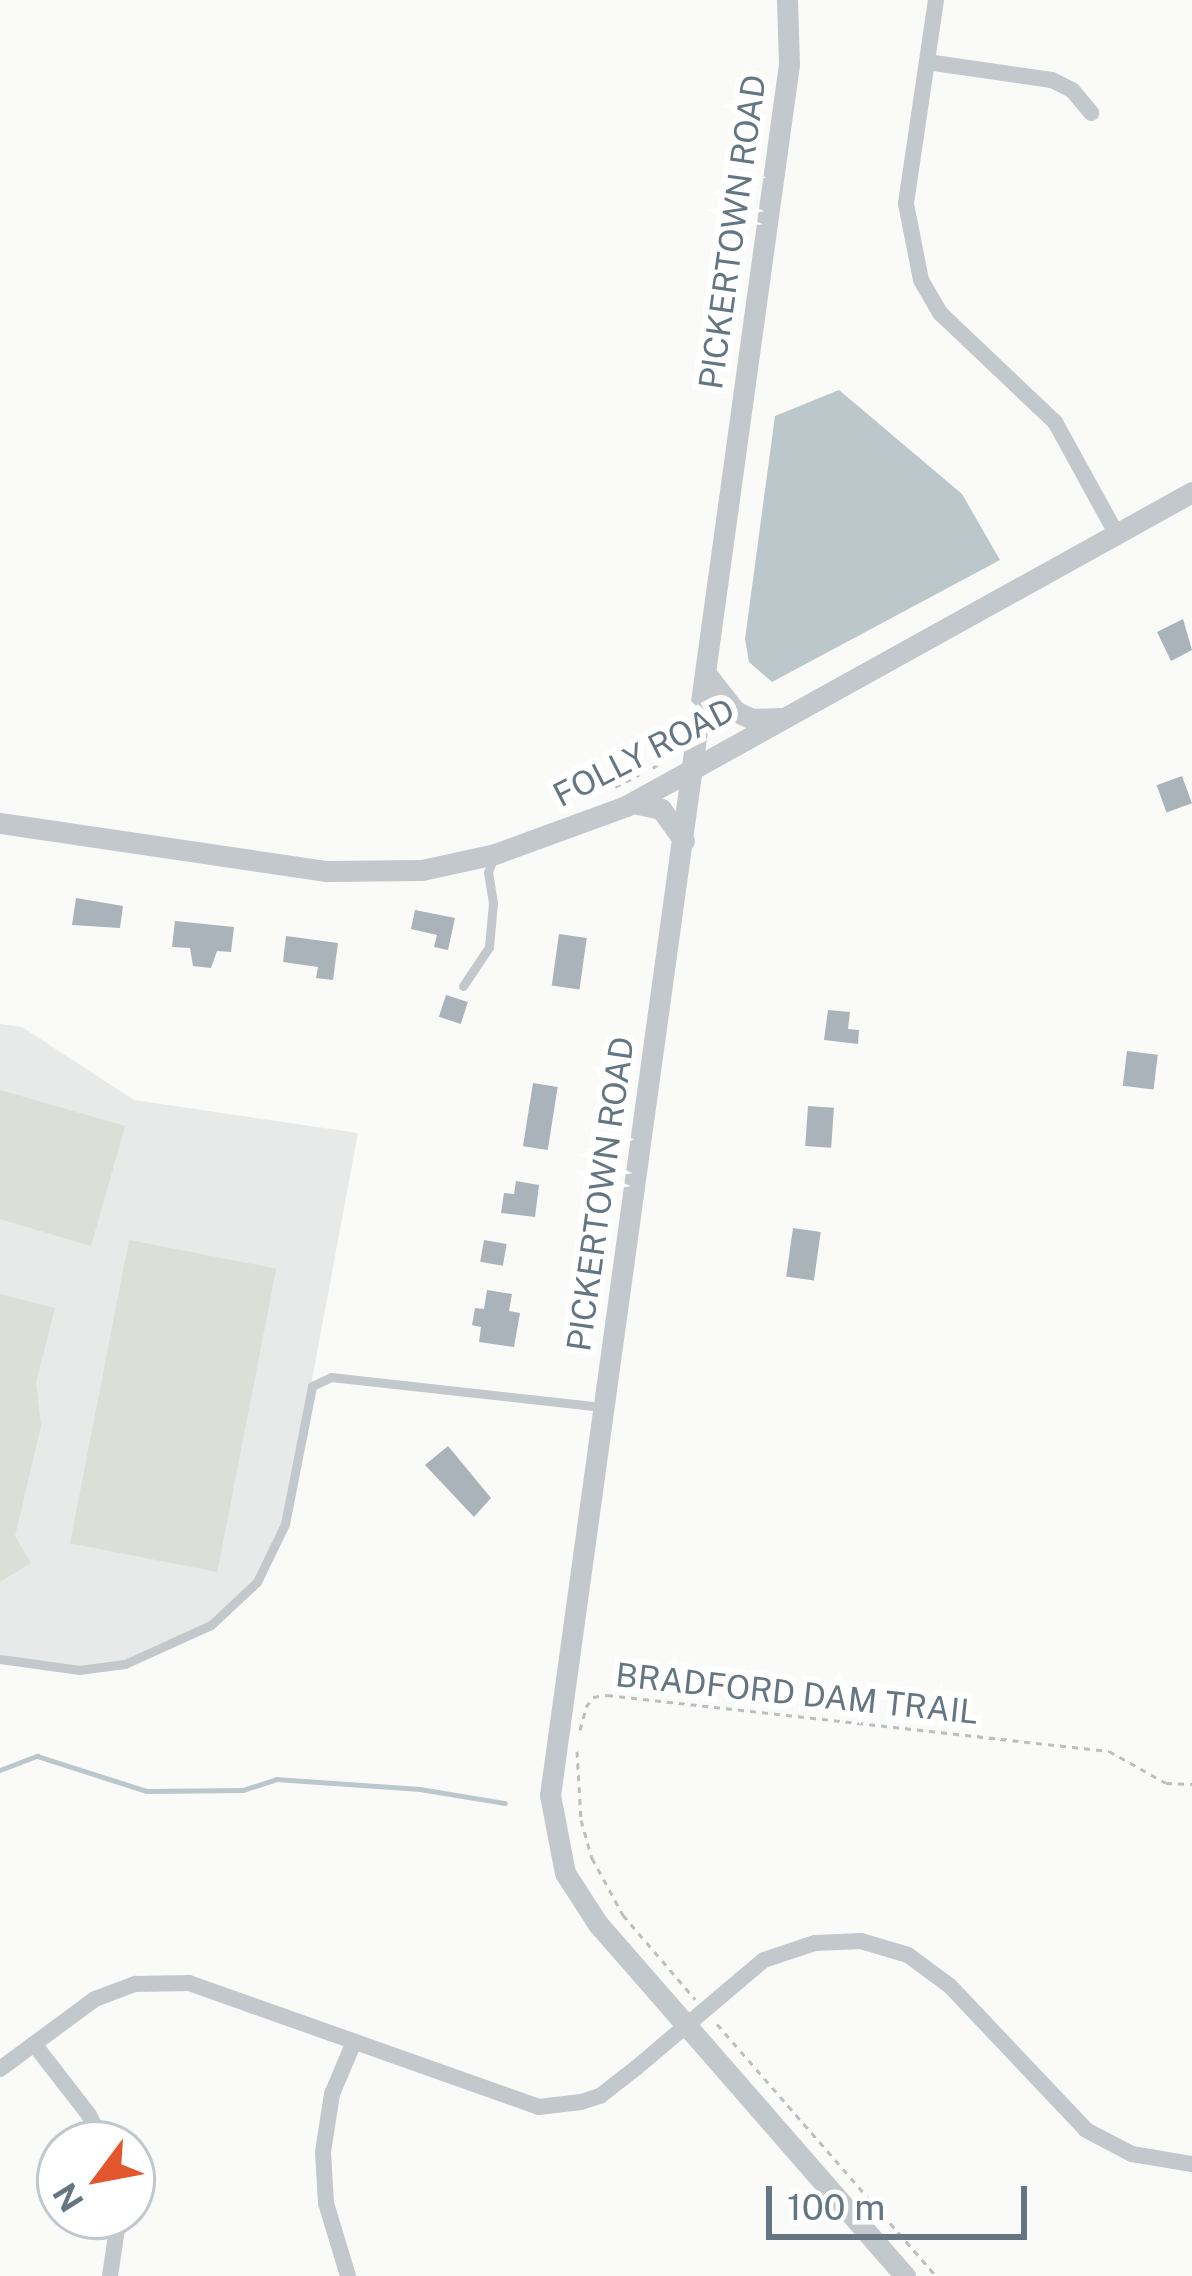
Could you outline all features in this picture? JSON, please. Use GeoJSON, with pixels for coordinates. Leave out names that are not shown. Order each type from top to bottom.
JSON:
{"type":"FeatureCollection","features":[{"type":"Feature","properties":{"kind":"street","name":"PICKERTOWN ROAD"},"geometry":{"type":"LineString","coordinates":[[787,0],[789,64],[550,1795],[572,1886],[684,2028],[905,2276]]}},
{"type":"Feature","properties":{"kind":"street"},"geometry":{"type":"LineString","coordinates":[[936,0],[906,204],[921,280],[941,314],[1055,422],[1116,533]]}},
{"type":"Feature","properties":{"kind":"street"},"geometry":{"type":"LineString","coordinates":[[926,62],[1052,80],[1072,89],[1091,113]]}},
{"type":"Feature","properties":{"kind":"street","name":"FOLLY ROAD"},"geometry":{"type":"LineString","coordinates":[[0,823],[326,871],[422,870],[495,854],[633,802],[1192,492]]}},
{"type":"Feature","properties":{"kind":"street"},"geometry":{"type":"LineString","coordinates":[[707,674],[736,711],[768,721],[786,717]]}},
{"type":"Feature","properties":{"kind":"street"},"geometry":{"type":"LineString","coordinates":[[633,802],[661,809],[684,842]]}},
{"type":"Feature","properties":{"kind":"street"},"geometry":{"type":"LineString","coordinates":[[0,2069],[94,1999],[157,1982],[210,1987],[539,2107],[600,2096],[744,1974],[785,1950],[838,1940],[886,1946],[950,1986],[1086,2129],[1132,2154],[1192,2164]]}},
{"type":"Feature","properties":{"kind":"street"},"geometry":{"type":"LineString","coordinates":[[348,2276],[326,2203],[323,2152],[332,2094],[354,2042]]}},
{"type":"Feature","properties":{"kind":"street"},"geometry":{"type":"LineString","coordinates":[[34,2044],[91,2120]]}},
{"type":"Feature","properties":{"kind":"street"},"geometry":{"type":"LineString","coordinates":[[110,2276],[115,2240]]}},
{"type":"Feature","properties":{"kind":"lane"},"geometry":{"type":"LineString","coordinates":[[464,986],[489,947],[488,872],[495,854]]}},
{"type":"Feature","properties":{"kind":"lane"},"geometry":{"type":"LineString","coordinates":[[0,1659],[79,1670],[125,1664],[211,1624],[257,1582],[276,1543],[285,1524],[311,1386],[331,1377],[604,1407]]}},
{"type":"Feature","properties":{"kind":"path"},"geometry":{"type":"LineString","coordinates":[[604,794],[683,745]]}},
{"type":"Feature","properties":{"kind":"path","name":"BRADFORD DAM TRAIL"},"geometry":{"type":"LineString","coordinates":[[936,2276],[623,1915],[592,1858],[581,1820],[578,1742],[593,1697],[794,1712],[1109,1751],[1166,1783],[1192,1784]]}},
{"type":"Feature","properties":{"kind":"shaded area"},"geometry":{"type":"Polygon","coordinates":[[[839,390],[962,494],[1000,560],[772,682],[749,662],[745,639],[775,416],[839,390]]]}},
{"type":"Feature","properties":{"kind":"shaded area"},"geometry":{"type":"Polygon","coordinates":[[[0,1024],[22,1027],[134,1100],[358,1133],[285,1524],[257,1582],[211,1625],[125,1664],[79,1670],[0,1659],[0,1024]]]}},
{"type":"Feature","properties":{"kind":"shaded area"},"geometry":{"type":"Polygon","coordinates":[[[0,1090],[125,1126],[91,1246],[0,1219],[0,1090]]]}},
{"type":"Feature","properties":{"kind":"shaded area"},"geometry":{"type":"Polygon","coordinates":[[[129,1240],[276,1269],[217,1572],[70,1543],[129,1240]]]}},
{"type":"Feature","properties":{"kind":"shaded area"},"geometry":{"type":"Polygon","coordinates":[[[0,1294],[55,1308],[36,1382],[41,1426],[15,1536],[31,1563],[0,1582],[0,1294]]]}},
{"type":"Feature","properties":{"kind":"building"},"geometry":{"type":"Polygon","coordinates":[[[1183,619],[1192,650],[1171,661],[1157,632],[1183,619]]]}},
{"type":"Feature","properties":{"kind":"building"},"geometry":{"type":"Polygon","coordinates":[[[1182,776],[1192,803],[1167,812],[1157,785],[1182,776]]]}},
{"type":"Feature","properties":{"kind":"building"},"geometry":{"type":"Polygon","coordinates":[[[76,898],[123,906],[120,928],[72,925],[76,898]]]}},
{"type":"Feature","properties":{"kind":"building"},"geometry":{"type":"Polygon","coordinates":[[[415,910],[455,918],[448,950],[434,947],[437,935],[411,929],[415,910]]]}},
{"type":"Feature","properties":{"kind":"building"},"geometry":{"type":"Polygon","coordinates":[[[175,921],[234,927],[231,952],[217,951],[211,968],[193,966],[190,948],[172,947],[175,921]]]}},
{"type":"Feature","properties":{"kind":"building"},"geometry":{"type":"Polygon","coordinates":[[[559,934],[587,938],[579,989],[552,985],[559,934]]]}},
{"type":"Feature","properties":{"kind":"building"},"geometry":{"type":"Polygon","coordinates":[[[286,936],[338,943],[333,980],[316,978],[318,967],[283,962],[286,936]]]}},
{"type":"Feature","properties":{"kind":"building"},"geometry":{"type":"Polygon","coordinates":[[[446,995],[468,1002],[461,1024],[439,1017],[446,995]]]}},
{"type":"Feature","properties":{"kind":"building"},"geometry":{"type":"Polygon","coordinates":[[[828,1010],[850,1012],[848,1029],[859,1030],[858,1044],[824,1040],[828,1010]]]}},
{"type":"Feature","properties":{"kind":"building"},"geometry":{"type":"Polygon","coordinates":[[[1127,1051],[1158,1055],[1154,1090],[1123,1086],[1127,1051]]]}},
{"type":"Feature","properties":{"kind":"building"},"geometry":{"type":"Polygon","coordinates":[[[533,1083],[558,1087],[548,1150],[523,1146],[533,1083]]]}},
{"type":"Feature","properties":{"kind":"building"},"geometry":{"type":"Polygon","coordinates":[[[808,1106],[834,1108],[831,1148],[805,1146],[808,1106]]]}},
{"type":"Feature","properties":{"kind":"building"},"geometry":{"type":"Polygon","coordinates":[[[516,1181],[539,1185],[535,1217],[501,1213],[504,1193],[514,1194],[516,1181]]]}},
{"type":"Feature","properties":{"kind":"building"},"geometry":{"type":"Polygon","coordinates":[[[793,1228],[821,1232],[814,1280],[786,1277],[793,1228]]]}},
{"type":"Feature","properties":{"kind":"building"},"geometry":{"type":"Polygon","coordinates":[[[484,1240],[507,1244],[503,1266],[480,1262],[484,1240]]]}},
{"type":"Feature","properties":{"kind":"building"},"geometry":{"type":"Polygon","coordinates":[[[487,1290],[512,1294],[509,1311],[520,1313],[514,1347],[479,1342],[481,1327],[472,1325],[475,1308],[484,1309],[487,1290]]]}},
{"type":"Feature","properties":{"kind":"building"},"geometry":{"type":"Polygon","coordinates":[[[448,1446],[491,1498],[474,1517],[425,1465],[448,1446]]]}},
{"type":"Feature","properties":{"kind":"waterway"},"geometry":{"type":"LineString","coordinates":[[0,1770],[37,1756],[147,1791],[243,1790],[276,1779],[420,1789],[505,1803]]}}]}
